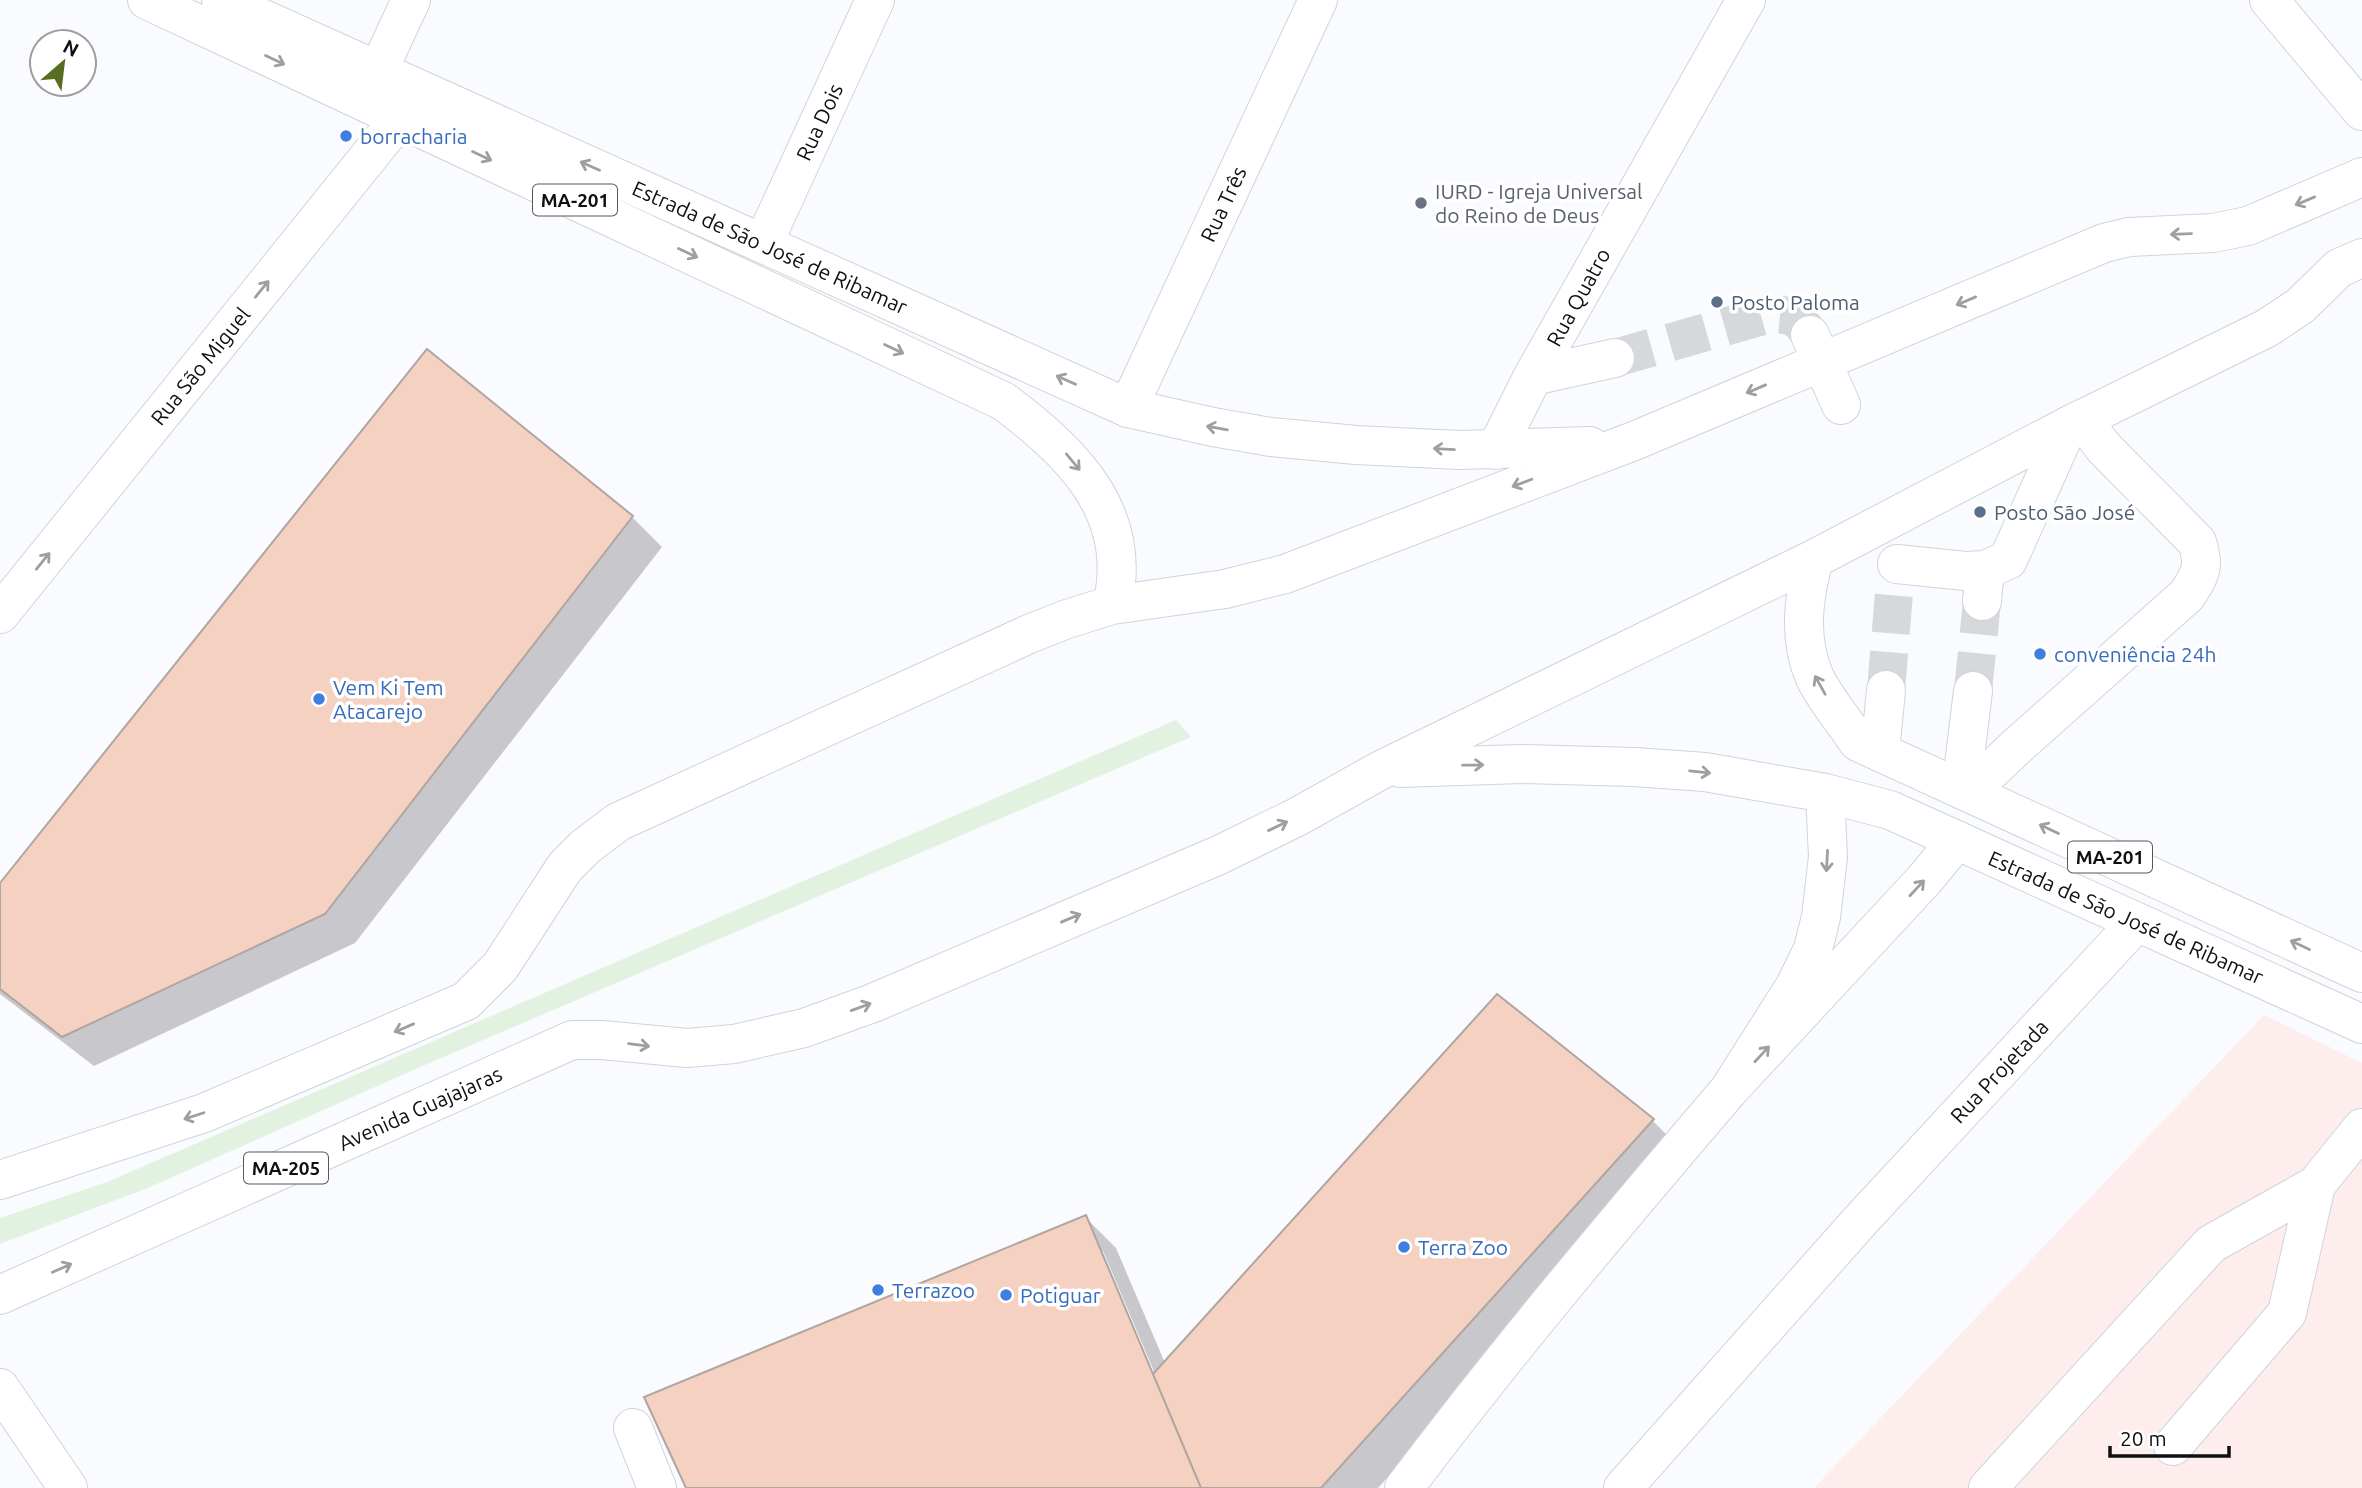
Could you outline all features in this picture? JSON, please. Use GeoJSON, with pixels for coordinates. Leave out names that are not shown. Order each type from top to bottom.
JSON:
{"type":"FeatureCollection","features":[{"type":"Feature","properties":{"kind":"main road","name":"Estrada de São José de Ribamar"},"geometry":{"type":"LineString","coordinates":[[147,0],[1003,401],[1032,422],[1074,462],[1106,513],[1113,533],[1118,568],[1112,605]]}},
{"type":"Feature","properties":{"kind":"main road"},"geometry":{"type":"LineString","coordinates":[[191,0],[244,22],[284,29]]}},
{"type":"Feature","properties":{"kind":"main road","name":"Estrada de São José de Ribamar"},"geometry":{"type":"LineString","coordinates":[[221,0],[1128,408],[1271,437],[1356,445],[1496,450],[1577,448],[1634,441]]}},
{"type":"Feature","properties":{"kind":"main road"},"geometry":{"type":"LineString","coordinates":[[378,71],[411,0]]}},
{"type":"Feature","properties":{"kind":"main road","name":"Rua Dois"},"geometry":{"type":"LineString","coordinates":[[763,244],[875,0]]}},
{"type":"Feature","properties":{"kind":"main road","name":"Rua Três"},"geometry":{"type":"LineString","coordinates":[[1128,408],[1318,0]]}},
{"type":"Feature","properties":{"kind":"main road","name":"Rua Quatro"},"geometry":{"type":"LineString","coordinates":[[1496,450],[1533,376],[1746,0]]}},
{"type":"Feature","properties":{"kind":"main road"},"geometry":{"type":"LineString","coordinates":[[2269,0],[2362,111]]}},
{"type":"Feature","properties":{"kind":"main road","name":"Rua São Miguel"},"geometry":{"type":"LineString","coordinates":[[0,614],[400,118]]}},
{"type":"Feature","properties":{"kind":"main road"},"geometry":{"type":"LineString","coordinates":[[0,1180],[204,1113],[466,1000],[500,967],[565,867],[584,847],[618,822],[1029,634],[1112,605],[1225,589],[1285,574],[1634,441],[1816,349],[2104,243],[2129,237],[2213,233],[2248,226],[2362,177]]}},
{"type":"Feature","properties":{"kind":"main road"},"geometry":{"type":"LineString","coordinates":[[1381,770],[1814,559],[2075,423],[2267,328],[2300,306],[2351,263]]}},
{"type":"Feature","properties":{"kind":"main road"},"geometry":{"type":"LineString","coordinates":[[1816,349],[1841,405]]}},
{"type":"Feature","properties":{"kind":"main road"},"geometry":{"type":"LineString","coordinates":[[1533,376],[1615,359]]}},
{"type":"Feature","properties":{"kind":"main road"},"geometry":{"type":"LineString","coordinates":[[1900,514],[1895,578],[1965,571],[1983,586],[2008,560],[2075,423]]}},
{"type":"Feature","properties":{"kind":"main road"},"geometry":{"type":"LineString","coordinates":[[1965,790],[2187,595],[2201,570],[2203,562],[2197,542],[2104,448],[2075,423]]}},
{"type":"Feature","properties":{"kind":"main road"},"geometry":{"type":"LineString","coordinates":[[1814,559],[1806,587],[1803,615],[1806,646],[1815,677],[1869,747]]}},
{"type":"Feature","properties":{"kind":"main road"},"geometry":{"type":"LineString","coordinates":[[1869,747],[1886,691]]}},
{"type":"Feature","properties":{"kind":"main road"},"geometry":{"type":"LineString","coordinates":[[1965,790],[1973,691]]}},
{"type":"Feature","properties":{"kind":"main road","name":"MA-201"},"geometry":{"type":"LineString","coordinates":[[1869,747],[2362,973]]}},
{"type":"Feature","properties":{"kind":"main road","name":"Estrada de São José de Ribamar"},"geometry":{"type":"LineString","coordinates":[[1381,770],[1508,764],[1634,767],[1705,772],[1825,793],[1890,810],[2362,1024]]}},
{"type":"Feature","properties":{"kind":"main road","name":"Avenida Guajajaras"},"geometry":{"type":"LineString","coordinates":[[0,1295],[572,1040],[603,1040],[687,1048],[734,1044],[804,1028],[873,1003],[1219,855],[1297,817],[1381,770]]}},
{"type":"Feature","properties":{"kind":"main road"},"geometry":{"type":"LineString","coordinates":[[1730,1090],[1795,986],[1813,949],[1821,917],[1828,857],[1825,793]]}},
{"type":"Feature","properties":{"kind":"main road"},"geometry":{"type":"LineString","coordinates":[[1404,1488],[1447,1430],[1661,1169],[1958,840]]}},
{"type":"Feature","properties":{"kind":"main road","name":"Rua Projetada"},"geometry":{"type":"LineString","coordinates":[[1623,1488],[1860,1221],[2137,922]]}},
{"type":"Feature","properties":{"kind":"main road"},"geometry":{"type":"LineString","coordinates":[[1988,1488],[2211,1244],[2315,1185],[2362,1128]]}},
{"type":"Feature","properties":{"kind":"main road"},"geometry":{"type":"LineString","coordinates":[[2173,1446],[2287,1313],[2315,1185]]}},
{"type":"Feature","properties":{"kind":"main road"},"geometry":{"type":"LineString","coordinates":[[0,1388],[68,1488]]}},
{"type":"Feature","properties":{"kind":"main road"},"geometry":{"type":"LineString","coordinates":[[633,1428],[657,1488]]}},
{"type":"Feature","properties":{"kind":"shaded area"},"geometry":{"type":"Polygon","coordinates":[[[2264,1015],[2362,1063],[2362,1488],[1814,1488],[2264,1015]]]}},
{"type":"Feature","properties":{"kind":"green space"},"geometry":{"type":"Polygon","coordinates":[[[1176,720],[1191,737],[427,1064],[150,1187],[0,1244],[0,1218],[107,1182],[1176,720]]]}},
{"type":"Feature","properties":{"kind":"building","name":"Vem Ki Tem Atacarejo"},"geometry":{"type":"Polygon","coordinates":[[[427,349],[633,516],[325,914],[62,1037],[0,989],[0,883],[427,349]]]}},
{"type":"Feature","properties":{"kind":"building","name":"Terra Zoo"},"geometry":{"type":"Polygon","coordinates":[[[1497,994],[1654,1119],[1321,1488],[1201,1488],[1153,1374],[1497,994]]]}},
{"type":"Feature","properties":{"kind":"building","name":"Potiguar"},"geometry":{"type":"Polygon","coordinates":[[[1086,1215],[1201,1488],[686,1488],[644,1397],[1086,1215]]]}},
{"type":"Feature","properties":{"kind":"tunnel"},"geometry":{"type":"LineString","coordinates":[[1615,358],[1770,314],[1793,318],[1810,335]]}},
{"type":"Feature","properties":{"kind":"tunnel"},"geometry":{"type":"LineString","coordinates":[[1886,690],[1894,593]]}},
{"type":"Feature","properties":{"kind":"tunnel"},"geometry":{"type":"LineString","coordinates":[[1973,691],[1982,601]]}},
{"type":"Feature","properties":{"kind":"place","name":"borracharia"},"geometry":{"type":"Point","coordinates":[346,136]}},
{"type":"Feature","properties":{"kind":"place","name":"IURD - Igreja Universal do Reino de Deus"},"geometry":{"type":"Point","coordinates":[1421,203]}},
{"type":"Feature","properties":{"kind":"place","name":"Posto Paloma"},"geometry":{"type":"Point","coordinates":[1717,302]}},
{"type":"Feature","properties":{"kind":"place","name":"Posto São José"},"geometry":{"type":"Point","coordinates":[1980,512]}},
{"type":"Feature","properties":{"kind":"place","name":"conveniência 24h"},"geometry":{"type":"Point","coordinates":[2040,654]}},
{"type":"Feature","properties":{"kind":"place","name":"Vem Ki Tem Atacarejo"},"geometry":{"type":"Point","coordinates":[319,699]}},
{"type":"Feature","properties":{"kind":"place","name":"Terra Zoo"},"geometry":{"type":"Point","coordinates":[1404,1247]}},
{"type":"Feature","properties":{"kind":"place","name":"Terrazoo"},"geometry":{"type":"Point","coordinates":[878,1290]}},
{"type":"Feature","properties":{"kind":"place","name":"Potiguar"},"geometry":{"type":"Point","coordinates":[1006,1295]}}]}
